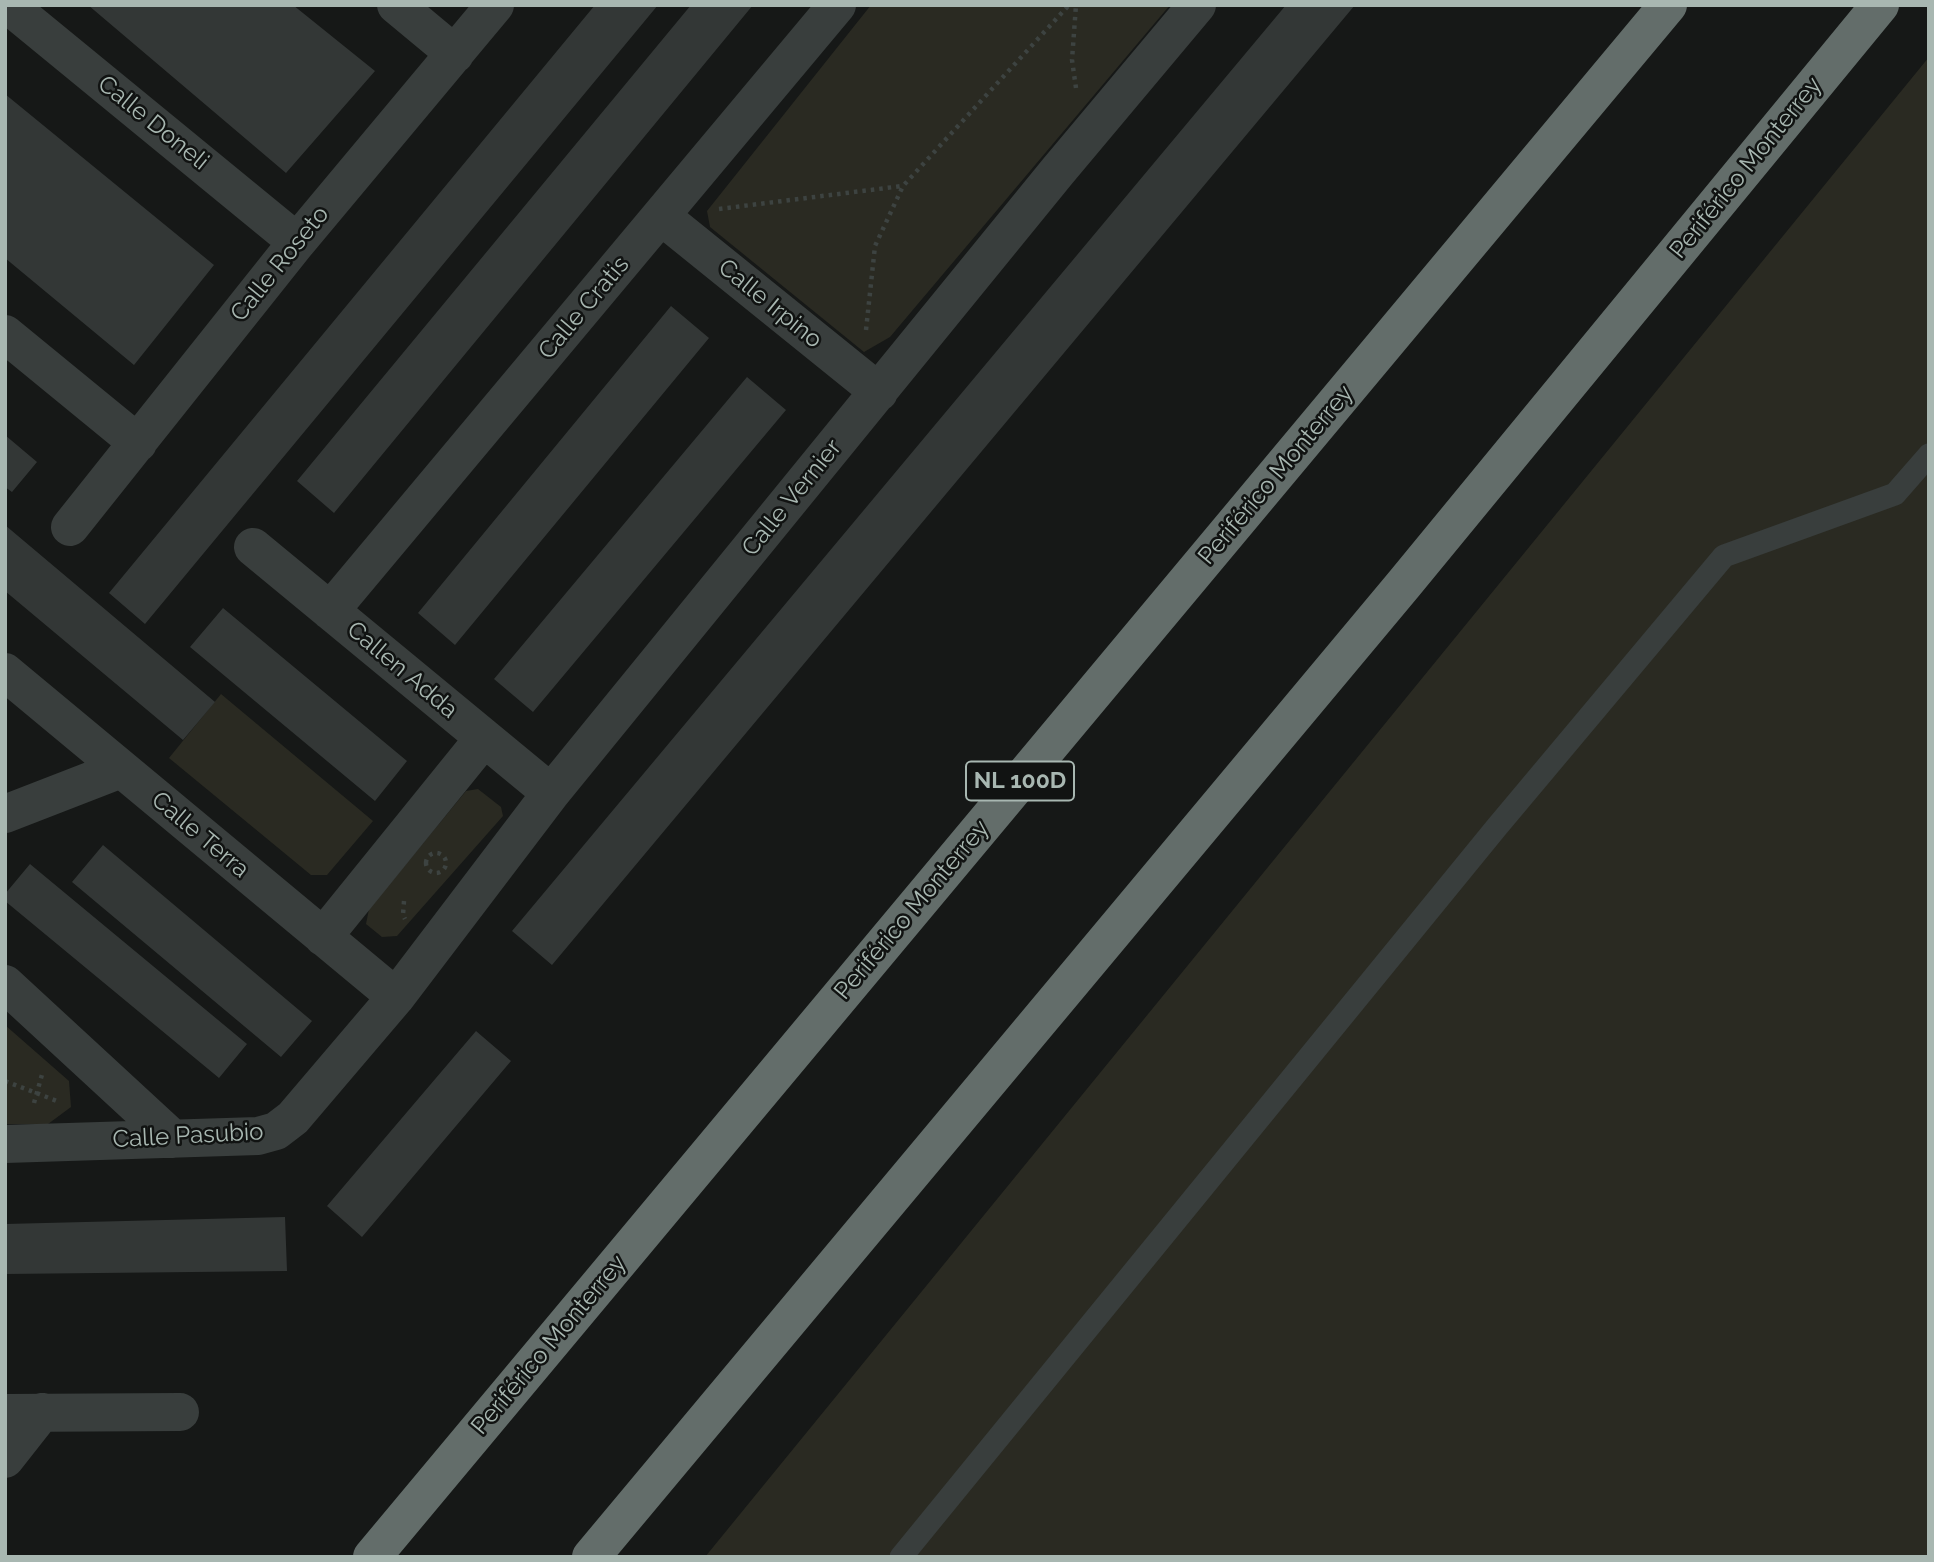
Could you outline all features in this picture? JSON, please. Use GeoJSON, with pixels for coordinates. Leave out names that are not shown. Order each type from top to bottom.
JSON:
{"type":"FeatureCollection","features":[{"type":"Feature","properties":{"kind":"highway","name":"Periférico Monterrey"},"geometry":{"type":"LineString","coordinates":[[372,1557],[1668,5]]}},
{"type":"Feature","properties":{"kind":"highway","name":"Periférico Monterrey"},"geometry":{"type":"LineString","coordinates":[[591,1557],[1386,605],[1880,5]]}},
{"type":"Feature","properties":{"kind":"street","name":"Calle Doneli"},"geometry":{"type":"LineString","coordinates":[[8,5],[297,242]]}},
{"type":"Feature","properties":{"kind":"street"},"geometry":{"type":"LineString","coordinates":[[396,5],[454,54]]}},
{"type":"Feature","properties":{"kind":"street","name":"Calle Roseto"},"geometry":{"type":"LineString","coordinates":[[70,527],[297,242],[495,5]]}},
{"type":"Feature","properties":{"kind":"street","name":"Calle Cratis"},"geometry":{"type":"LineString","coordinates":[[330,611],[837,5]]}},
{"type":"Feature","properties":{"kind":"street","name":"Calle Vernier"},"geometry":{"type":"LineString","coordinates":[[396,998],[551,793],[1197,5]]}},
{"type":"Feature","properties":{"kind":"street","name":"Calle Irpino"},"geometry":{"type":"LineString","coordinates":[[661,216],[879,392]]}},
{"type":"Feature","properties":{"kind":"street"},"geometry":{"type":"LineString","coordinates":[[5,334],[138,443]]}},
{"type":"Feature","properties":{"kind":"street","name":"Callen Adda"},"geometry":{"type":"LineString","coordinates":[[253,547],[551,793]]}},
{"type":"Feature","properties":{"kind":"street","name":"Calle Terra"},"geometry":{"type":"LineString","coordinates":[[5,672],[396,998]]}},
{"type":"Feature","properties":{"kind":"street"},"geometry":{"type":"LineString","coordinates":[[323,937],[484,738]]}},
{"type":"Feature","properties":{"kind":"street"},"geometry":{"type":"LineString","coordinates":[[5,814],[121,769]]}},
{"type":"Feature","properties":{"kind":"street"},"geometry":{"type":"LineString","coordinates":[[5,984],[173,1139]]}},
{"type":"Feature","properties":{"kind":"street","name":"Calle Pasubio"},"geometry":{"type":"LineString","coordinates":[[5,1144],[258,1136],[276,1131],[293,1118],[396,998]]}},
{"type":"Feature","properties":{"kind":"street"},"geometry":{"type":"LineString","coordinates":[[5,1459],[24,1413],[180,1412]]}},
{"type":"Feature","properties":{"kind":"lane"},"geometry":{"type":"LineString","coordinates":[[901,1557],[1496,828],[1724,556],[1895,494],[1929,455]]}},
{"type":"Feature","properties":{"kind":"path"},"geometry":{"type":"LineString","coordinates":[[866,339],[875,246],[902,186],[1069,5]]}},
{"type":"Feature","properties":{"kind":"path"},"geometry":{"type":"LineString","coordinates":[[1076,5],[1072,60],[1077,100]]}},
{"type":"Feature","properties":{"kind":"path"},"geometry":{"type":"LineString","coordinates":[[707,211],[902,186]]}},
{"type":"Feature","properties":{"kind":"path"},"geometry":{"type":"LineString","coordinates":[[405,896],[403,915],[408,924]]}},
{"type":"Feature","properties":{"kind":"path"},"geometry":{"type":"LineString","coordinates":[[29,1114],[44,1070],[34,1061]]}},
{"type":"Feature","properties":{"kind":"path"},"geometry":{"type":"LineString","coordinates":[[5,1081],[60,1102]]}},
{"type":"Feature","properties":{"kind":"shaded area"},"geometry":{"type":"Polygon","coordinates":[[[871,5],[1170,5],[890,337],[864,352],[710,227],[707,211],[871,5]]]}},
{"type":"Feature","properties":{"kind":"shaded area"},"geometry":{"type":"Polygon","coordinates":[[[1929,57],[1929,1557],[705,1557],[1929,57]]]}},
{"type":"Feature","properties":{"kind":"shaded area"},"geometry":{"type":"Polygon","coordinates":[[[221,694],[373,821],[327,875],[311,875],[169,758],[221,694]]]}},
{"type":"Feature","properties":{"kind":"shaded area"},"geometry":{"type":"Polygon","coordinates":[[[478,789],[501,807],[503,816],[397,936],[382,937],[366,924],[369,909],[466,791],[478,789]]]}},
{"type":"Feature","properties":{"kind":"shaded area"},"geometry":{"type":"Polygon","coordinates":[[[5,1025],[69,1081],[71,1107],[48,1124],[5,1124],[5,1025]]]}},
{"type":"Feature","properties":{"kind":"building"},"geometry":{"type":"Polygon","coordinates":[[[88,5],[293,5],[375,71],[286,173],[88,5]]]}},
{"type":"Feature","properties":{"kind":"building"},"geometry":{"type":"Polygon","coordinates":[[[595,5],[658,5],[145,624],[109,593],[595,5]]]}},
{"type":"Feature","properties":{"kind":"building"},"geometry":{"type":"Polygon","coordinates":[[[691,5],[753,5],[334,513],[297,481],[691,5]]]}},
{"type":"Feature","properties":{"kind":"building"},"geometry":{"type":"Polygon","coordinates":[[[1286,5],[1355,5],[552,965],[512,931],[1286,5]]]}},
{"type":"Feature","properties":{"kind":"building"},"geometry":{"type":"Polygon","coordinates":[[[5,94],[214,265],[134,365],[5,258],[5,94]]]}},
{"type":"Feature","properties":{"kind":"building"},"geometry":{"type":"Polygon","coordinates":[[[671,306],[709,338],[455,645],[418,613],[671,306]]]}},
{"type":"Feature","properties":{"kind":"building"},"geometry":{"type":"Polygon","coordinates":[[[747,377],[786,410],[533,712],[494,679],[747,377]]]}},
{"type":"Feature","properties":{"kind":"building"},"geometry":{"type":"Polygon","coordinates":[[[5,435],[37,462],[12,492],[5,487],[5,435]]]}},
{"type":"Feature","properties":{"kind":"building"},"geometry":{"type":"Polygon","coordinates":[[[5,525],[215,702],[183,740],[5,591],[5,525]]]}},
{"type":"Feature","properties":{"kind":"building"},"geometry":{"type":"Polygon","coordinates":[[[223,608],[407,761],[375,801],[190,647],[223,608]]]}},
{"type":"Feature","properties":{"kind":"building"},"geometry":{"type":"Polygon","coordinates":[[[103,845],[312,1021],[281,1057],[72,882],[103,845]]]}},
{"type":"Feature","properties":{"kind":"building"},"geometry":{"type":"Polygon","coordinates":[[[30,864],[247,1044],[219,1078],[5,901],[5,894],[30,864]]]}},
{"type":"Feature","properties":{"kind":"building"},"geometry":{"type":"Polygon","coordinates":[[[476,1031],[511,1061],[362,1237],[327,1206],[476,1031]]]}},
{"type":"Feature","properties":{"kind":"building"},"geometry":{"type":"Polygon","coordinates":[[[285,1217],[287,1271],[5,1274],[5,1224],[285,1217]]]}}]}
